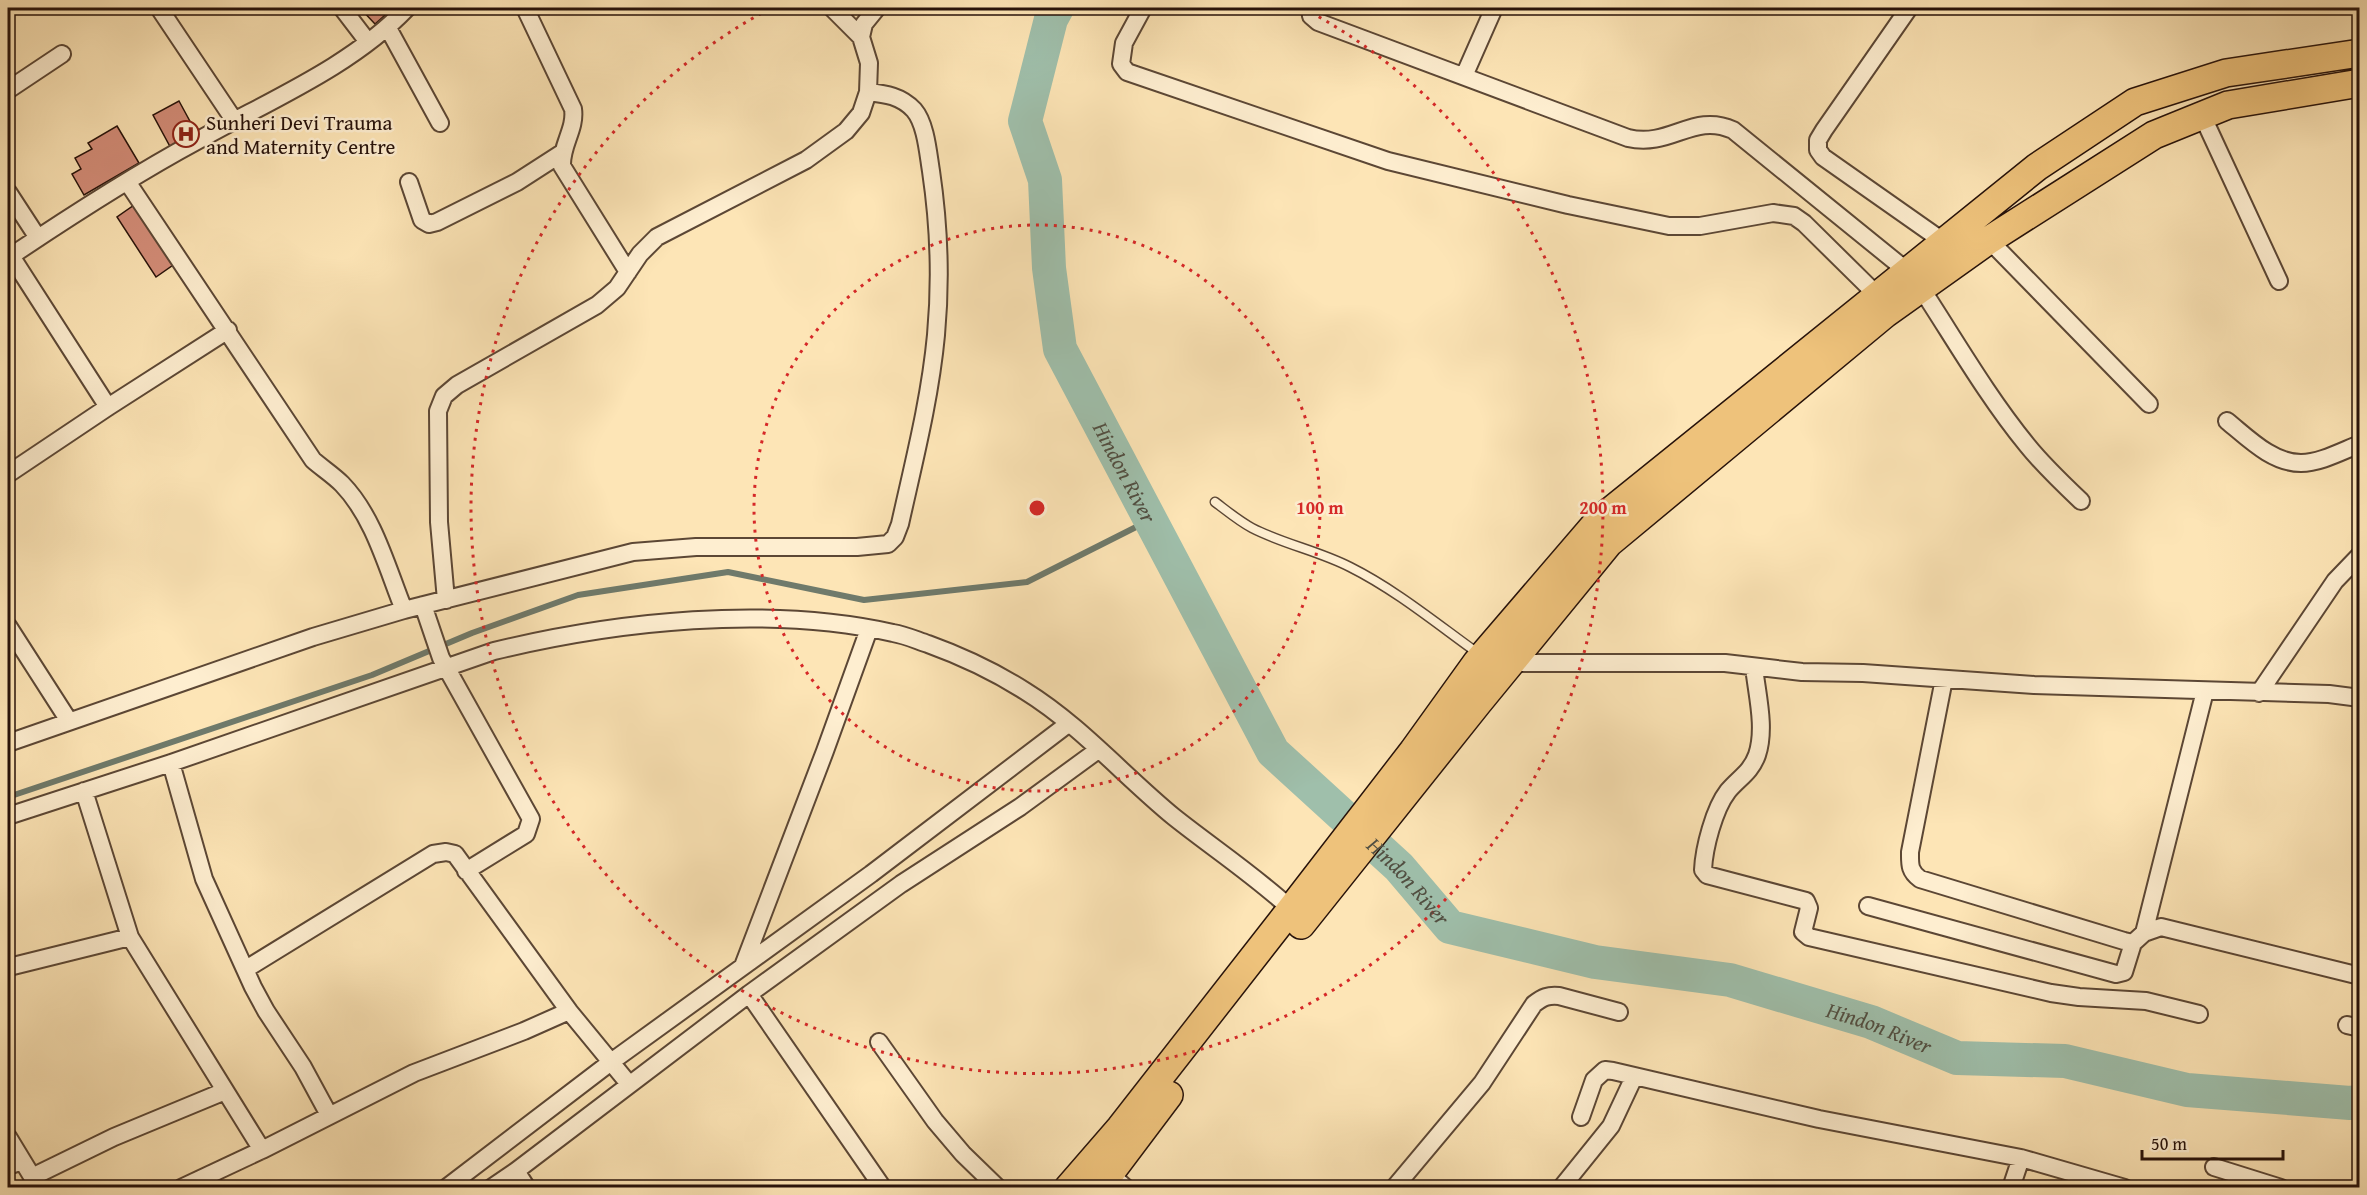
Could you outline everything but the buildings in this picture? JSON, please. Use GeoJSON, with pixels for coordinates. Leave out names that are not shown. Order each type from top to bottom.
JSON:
{"type":"FeatureCollection","features":[{"type":"Feature","properties":{"kind":"main road"},"geometry":{"type":"LineString","coordinates":[[1421,757],[1479,659],[1536,612],[1609,543],[1885,314],[1944,242],[2037,167],[2135,102],[2226,73],[2360,53]]}},
{"type":"Feature","properties":{"kind":"main road"},"geometry":{"type":"LineString","coordinates":[[1068,1188],[1147,1109],[1298,910],[1421,757],[1510,664],[1536,612],[1598,521],[1878,296],[1989,240],[2154,135],[2228,105],[2360,82]]}},
{"type":"Feature","properties":{"kind":"main road"},"geometry":{"type":"LineString","coordinates":[[1112,1183],[1147,1109]]}},
{"type":"Feature","properties":{"kind":"street"},"geometry":{"type":"LineString","coordinates":[[159,8],[234,120]]}},
{"type":"Feature","properties":{"kind":"street"},"geometry":{"type":"LineString","coordinates":[[342,8],[368,42]]}},
{"type":"Feature","properties":{"kind":"street"},"geometry":{"type":"LineString","coordinates":[[108,407],[9,257],[234,120],[326,70],[388,28],[407,8]]}},
{"type":"Feature","properties":{"kind":"street"},"geometry":{"type":"LineString","coordinates":[[525,8],[573,109],[575,121],[562,153],[562,166],[628,272]]}},
{"type":"Feature","properties":{"kind":"street"},"geometry":{"type":"LineString","coordinates":[[446,600],[439,522],[438,411],[444,396],[457,385],[597,305],[617,288],[640,254],[657,237],[806,160],[846,131],[861,113],[868,92],[869,63],[861,37],[832,8]]}},
{"type":"Feature","properties":{"kind":"street"},"geometry":{"type":"LineString","coordinates":[[861,37],[864,24],[877,8]]}},
{"type":"Feature","properties":{"kind":"street"},"geometry":{"type":"LineString","coordinates":[[1143,8],[1124,43],[1121,64],[1127,72],[1388,161],[1568,205],[1678,226],[1700,226],[1773,213],[1794,216],[1804,223],[1878,296]]}},
{"type":"Feature","properties":{"kind":"street"},"geometry":{"type":"LineString","coordinates":[[1310,8],[1311,16],[1318,22],[1638,140],[1664,138],[1699,125],[1719,124],[1733,130],[1914,279],[2025,444],[2049,471],[2081,501]]}},
{"type":"Feature","properties":{"kind":"street"},"geometry":{"type":"LineString","coordinates":[[1464,76],[1494,8]]}},
{"type":"Feature","properties":{"kind":"street"},"geometry":{"type":"LineString","coordinates":[[1909,8],[1824,130],[1818,140],[1818,150],[1823,157],[1944,242]]}},
{"type":"Feature","properties":{"kind":"street"},"geometry":{"type":"LineString","coordinates":[[388,28],[440,123]]}},
{"type":"Feature","properties":{"kind":"street"},"geometry":{"type":"LineString","coordinates":[[8,90],[62,54]]}},
{"type":"Feature","properties":{"kind":"street"},"geometry":{"type":"LineString","coordinates":[[8,743],[313,637],[404,610],[425,611],[446,600],[633,552],[696,548],[857,547],[888,544],[895,537],[900,524],[924,417],[936,337],[938,295],[935,199],[929,160],[916,112],[902,99],[868,92]]}},
{"type":"Feature","properties":{"kind":"street"},"geometry":{"type":"LineString","coordinates":[[2202,116],[2279,281]]}},
{"type":"Feature","properties":{"kind":"street"},"geometry":{"type":"LineString","coordinates":[[409,182],[422,220],[429,224],[517,182],[562,153]]}},
{"type":"Feature","properties":{"kind":"street"},"geometry":{"type":"LineString","coordinates":[[128,183],[313,460],[340,482],[353,497],[370,524],[404,610]]}},
{"type":"Feature","properties":{"kind":"street"},"geometry":{"type":"LineString","coordinates":[[8,192],[38,238]]}},
{"type":"Feature","properties":{"kind":"street"},"geometry":{"type":"LineString","coordinates":[[1989,240],[2149,404]]}},
{"type":"Feature","properties":{"kind":"street"},"geometry":{"type":"LineString","coordinates":[[8,474],[228,330]]}},
{"type":"Feature","properties":{"kind":"street"},"geometry":{"type":"LineString","coordinates":[[2227,422],[2264,451],[2281,459],[2300,463],[2316,460],[2360,444]]}},
{"type":"Feature","properties":{"kind":"street"},"geometry":{"type":"LineString","coordinates":[[2259,693],[2335,581],[2360,555]]}},
{"type":"Feature","properties":{"kind":"street"},"geometry":{"type":"LineString","coordinates":[[425,611],[444,664],[531,819],[526,834],[466,872]]}},
{"type":"Feature","properties":{"kind":"street"},"geometry":{"type":"LineString","coordinates":[[8,816],[171,763],[444,664],[494,651],[540,640],[686,622],[754,618],[811,621],[895,633],[972,660],[1027,692],[1084,737],[1173,816],[1298,910]]}},
{"type":"Feature","properties":{"kind":"street"},"geometry":{"type":"LineString","coordinates":[[8,626],[69,721]]}},
{"type":"Feature","properties":{"kind":"street"},"geometry":{"type":"LineString","coordinates":[[743,967],[869,629]]}},
{"type":"Feature","properties":{"kind":"street"},"geometry":{"type":"LineString","coordinates":[[1479,659],[1510,664],[1700,662],[1802,672],[1863,673],[2205,692],[2329,694],[2360,698]]}},
{"type":"Feature","properties":{"kind":"street"},"geometry":{"type":"LineString","coordinates":[[1754,667],[1761,720],[1760,742],[1752,766],[1744,777],[1730,789],[1716,814],[1703,860],[1703,870],[1707,875],[1806,901],[1809,908],[1803,932],[1809,937],[2051,993],[2146,1001],[2199,1014]]}},
{"type":"Feature","properties":{"kind":"street"},"geometry":{"type":"LineString","coordinates":[[1944,679],[1910,852],[1912,873],[1920,879],[2139,938],[2161,927],[2360,976]]}},
{"type":"Feature","properties":{"kind":"street"},"geometry":{"type":"LineString","coordinates":[[1868,906],[2116,974],[2124,972],[2139,938],[2205,692]]}},
{"type":"Feature","properties":{"kind":"street"},"geometry":{"type":"LineString","coordinates":[[491,1188],[516,1171],[620,1073],[743,967],[871,874],[1084,737]]}},
{"type":"Feature","properties":{"kind":"street"},"geometry":{"type":"LineString","coordinates":[[446,1188],[620,1073],[749,994],[901,884],[1020,807],[1084,737]]}},
{"type":"Feature","properties":{"kind":"street"},"geometry":{"type":"LineString","coordinates":[[171,763],[204,879],[266,1011],[303,1066],[329,1115]]}},
{"type":"Feature","properties":{"kind":"street"},"geometry":{"type":"LineString","coordinates":[[84,791],[130,937],[262,1150]]}},
{"type":"Feature","properties":{"kind":"street"},"geometry":{"type":"LineString","coordinates":[[246,969],[433,855],[447,852],[455,854],[569,1011],[620,1073]]}},
{"type":"Feature","properties":{"kind":"street"},"geometry":{"type":"LineString","coordinates":[[9,967],[130,937]]}},
{"type":"Feature","properties":{"kind":"street"},"geometry":{"type":"LineString","coordinates":[[749,994],[883,1188]]}},
{"type":"Feature","properties":{"kind":"street"},"geometry":{"type":"LineString","coordinates":[[1394,1188],[1482,1083],[1534,1004],[1550,995],[1619,1012]]}},
{"type":"Feature","properties":{"kind":"street"},"geometry":{"type":"LineString","coordinates":[[181,1188],[414,1073],[524,1031],[569,1011]]}},
{"type":"Feature","properties":{"kind":"street"},"geometry":{"type":"LineString","coordinates":[[879,1042],[935,1121],[963,1154],[998,1188]]}},
{"type":"Feature","properties":{"kind":"street"},"geometry":{"type":"LineString","coordinates":[[1581,1118],[1594,1080],[1605,1070],[1819,1119],[2021,1158],[2125,1188]]}},
{"type":"Feature","properties":{"kind":"street"},"geometry":{"type":"LineString","coordinates":[[1561,1188],[1611,1126],[1634,1077]]}},
{"type":"Feature","properties":{"kind":"street"},"geometry":{"type":"LineString","coordinates":[[8,1137],[15,1163],[35,1182],[104,1141],[225,1091]]}},
{"type":"Feature","properties":{"kind":"street"},"geometry":{"type":"LineString","coordinates":[[2011,1188],[2021,1158]]}},
{"type":"Feature","properties":{"kind":"street"},"geometry":{"type":"LineString","coordinates":[[2214,1167],[2281,1188]]}},
{"type":"Feature","properties":{"kind":"street"},"geometry":{"type":"LineString","coordinates":[[516,1171],[527,1188]]}},
{"type":"Feature","properties":{"kind":"lane"},"geometry":{"type":"LineString","coordinates":[[1215,502],[1252,528],[1318,552],[1376,582],[1479,659]]}},
{"type":"Feature","properties":{"kind":"waterway","name":"Hindon River"},"geometry":{"type":"LineString","coordinates":[[1057,8],[1051,19],[1025,121],[1045,180],[1049,268],[1060,349],[1273,752],[1399,867],[1450,927],[1595,962],[1730,980],[1871,1022],[1957,1058],[2065,1061],[2187,1090],[2360,1102]]}},
{"type":"Feature","properties":{"kind":"waterway"},"geometry":{"type":"LineString","coordinates":[[8,797],[372,675],[472,633],[578,595],[728,572],[864,600],[1027,582],[1150,520]]}},
{"type":"Feature","properties":{"kind":"place","name":"Sunheri Devi Trauma and Maternity Centre"},"geometry":{"type":"Point","coordinates":[186,134]}}]}
